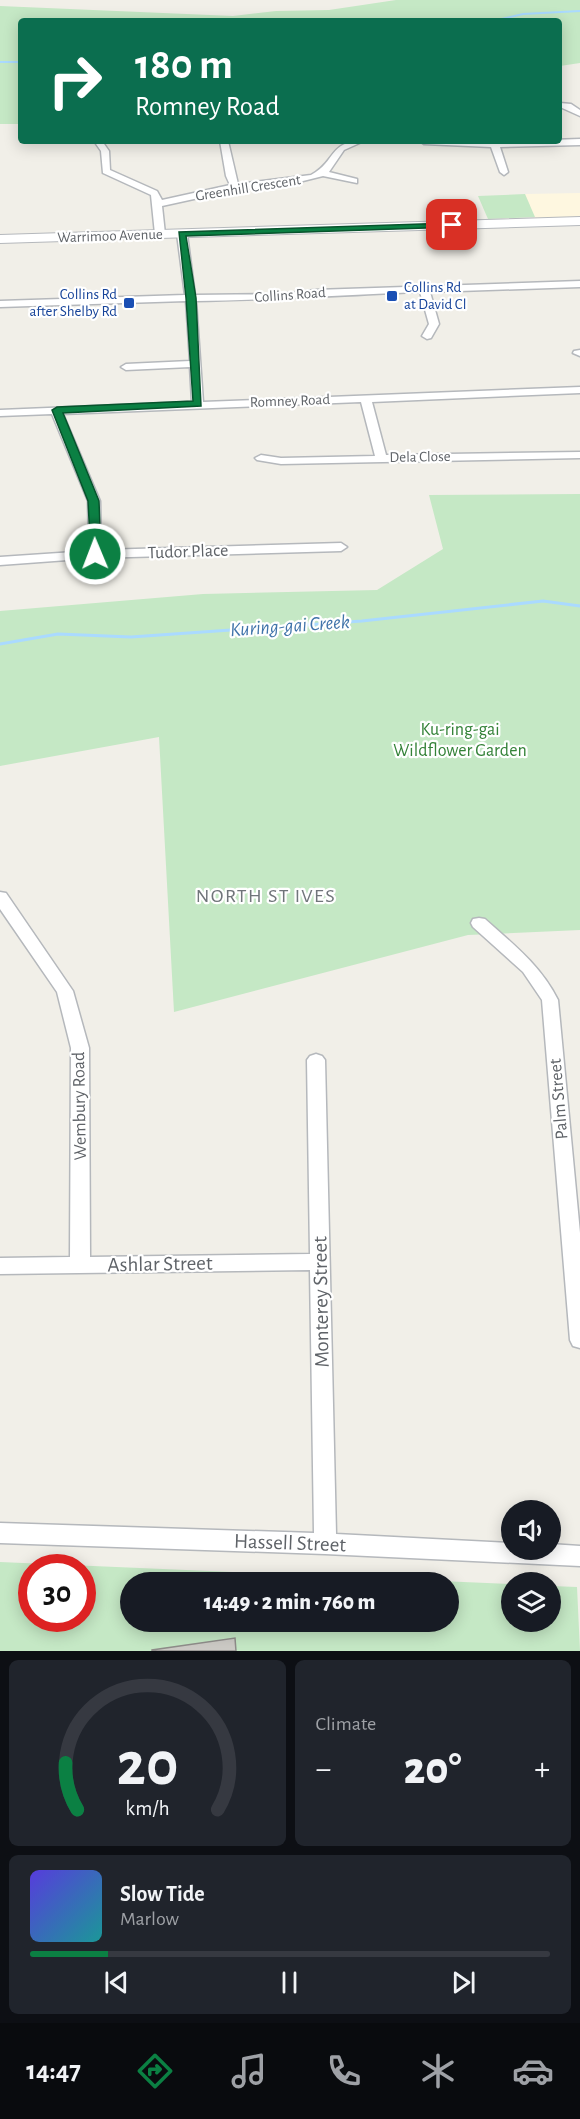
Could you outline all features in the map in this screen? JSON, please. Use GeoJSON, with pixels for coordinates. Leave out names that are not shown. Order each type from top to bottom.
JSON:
{"type":"FeatureCollection","features":[{"type":"Feature","properties":{"kind":"street"},"geometry":{"type":"LineString","coordinates":[[562,105],[568,106],[580,114]]}},
{"type":"Feature","properties":{"kind":"street"},"geometry":{"type":"LineString","coordinates":[[562,143],[580,142]]}},
{"type":"Feature","properties":{"kind":"street"},"geometry":{"type":"LineString","coordinates":[[100,144],[105,151],[106,171],[154,194],[158,204],[160,234]]}},
{"type":"Feature","properties":{"kind":"street"},"geometry":{"type":"LineString","coordinates":[[225,144],[230,176],[235,187]]}},
{"type":"Feature","properties":{"kind":"street","name":"Greenhill Crescent"},"geometry":{"type":"LineString","coordinates":[[158,204],[235,187],[302,180],[322,173],[340,148],[351,144]]}},
{"type":"Feature","properties":{"kind":"street"},"geometry":{"type":"LineString","coordinates":[[477,144],[523,144]]}},
{"type":"Feature","properties":{"kind":"street"},"geometry":{"type":"LineString","coordinates":[[495,145],[504,172]]}},
{"type":"Feature","properties":{"kind":"street"},"geometry":{"type":"LineString","coordinates":[[322,173],[354,181]]}},
{"type":"Feature","properties":{"kind":"street","name":"Warrimoo Avenue"},"geometry":{"type":"LineString","coordinates":[[0,239],[580,221]]}},
{"type":"Feature","properties":{"kind":"street"},"geometry":{"type":"LineString","coordinates":[[182,234],[191,298],[198,404]]}},
{"type":"Feature","properties":{"kind":"street","name":"Collins Road"},"geometry":{"type":"LineString","coordinates":[[0,304],[280,297],[315,293],[580,284]]}},
{"type":"Feature","properties":{"kind":"street"},"geometry":{"type":"LineString","coordinates":[[424,289],[434,324],[427,336]]}},
{"type":"Feature","properties":{"kind":"street"},"geometry":{"type":"LineString","coordinates":[[126,367],[194,364]]}},
{"type":"Feature","properties":{"kind":"street","name":"Romney Road"},"geometry":{"type":"LineString","coordinates":[[0,413],[580,390]]}},
{"type":"Feature","properties":{"kind":"street"},"geometry":{"type":"LineString","coordinates":[[366,398],[381,458]]}},
{"type":"Feature","properties":{"kind":"street"},"geometry":{"type":"LineString","coordinates":[[57,410],[93,501],[95,554]]}},
{"type":"Feature","properties":{"kind":"street","name":"Dela Close"},"geometry":{"type":"LineString","coordinates":[[261,458],[281,461],[580,456]]}},
{"type":"Feature","properties":{"kind":"street","name":"Tudor Place"},"geometry":{"type":"LineString","coordinates":[[0,561],[95,554],[341,547]]}},
{"type":"Feature","properties":{"kind":"street","name":"Wembury Road"},"geometry":{"type":"LineString","coordinates":[[0,897],[65,991],[80,1048],[80,1265]]}},
{"type":"Feature","properties":{"kind":"street","name":"Palm Street"},"geometry":{"type":"LineString","coordinates":[[479,923],[536,975],[550,1000],[580,1340]]}},
{"type":"Feature","properties":{"kind":"street","name":"Monterey Street"},"geometry":{"type":"LineString","coordinates":[[316,1060],[326,1544]]}},
{"type":"Feature","properties":{"kind":"street","name":"Ashlar Street"},"geometry":{"type":"LineString","coordinates":[[0,1266],[321,1262]]}},
{"type":"Feature","properties":{"kind":"street","name":"Hassell Street"},"geometry":{"type":"LineString","coordinates":[[0,1533],[326,1544],[580,1557]]}},
{"type":"Feature","properties":{"kind":"shaded area"},"geometry":{"type":"Polygon","coordinates":[[[580,193],[580,218],[535,220],[525,194],[580,193]]]}},
{"type":"Feature","properties":{"kind":"green space"},"geometry":{"type":"Polygon","coordinates":[[[396,0],[580,0],[580,63],[562,66],[562,18],[18,18],[18,124],[0,124],[0,6],[233,16],[276,11],[329,10],[396,0]]]}},
{"type":"Feature","properties":{"kind":"green space"},"geometry":{"type":"Polygon","coordinates":[[[525,194],[535,217],[488,219],[478,196],[525,194]]]}},
{"type":"Feature","properties":{"kind":"green space","name":"Ku-ring-gai Wildflower Garden"},"geometry":{"type":"Polygon","coordinates":[[[580,494],[580,930],[468,935],[174,1012],[159,737],[0,766],[0,611],[203,594],[377,590],[443,549],[429,495],[580,494]]]}},
{"type":"Feature","properties":{"kind":"green space"},"geometry":{"type":"Polygon","coordinates":[[[0,1562],[18,1563],[18,1632],[96,1632],[96,1566],[232,1572],[120,1572],[120,1632],[459,1632],[459,1582],[501,1584],[501,1632],[561,1632],[561,1586],[577,1587],[580,1651],[0,1651],[0,1562]]]}},
{"type":"Feature","properties":{"kind":"building"},"geometry":{"type":"Polygon","coordinates":[[[235,1638],[236,1651],[152,1651],[152,1650],[235,1638]]]}},
{"type":"Feature","properties":{"kind":"waterway"},"geometry":{"type":"LineString","coordinates":[[506,18],[523,14],[580,11]]}},
{"type":"Feature","properties":{"kind":"waterway"},"geometry":{"type":"LineString","coordinates":[[0,62],[18,62]]}},
{"type":"Feature","properties":{"kind":"waterway","name":"Kuring-gai Creek"},"geometry":{"type":"LineString","coordinates":[[0,644],[58,634],[131,637],[362,621],[543,601],[580,606]]}},
{"type":"Feature","properties":{"kind":"place","name":"Collins Rd at David Cl"},"geometry":{"type":"Point","coordinates":[392,296]}},
{"type":"Feature","properties":{"kind":"place","name":"Collins Rd after Shelby Rd"},"geometry":{"type":"Point","coordinates":[129,303]}},
{"type":"Feature","properties":{"kind":"district","name":"NORTH ST IVES"},"geometry":{"type":"Point","coordinates":[266,896]}},
{"type":"Feature","properties":{"kind":"route"},"geometry":{"type":"LineString","coordinates":[[95,554],[93,501],[57,410],[198,404],[191,298],[182,234],[452,225]]}}]}
